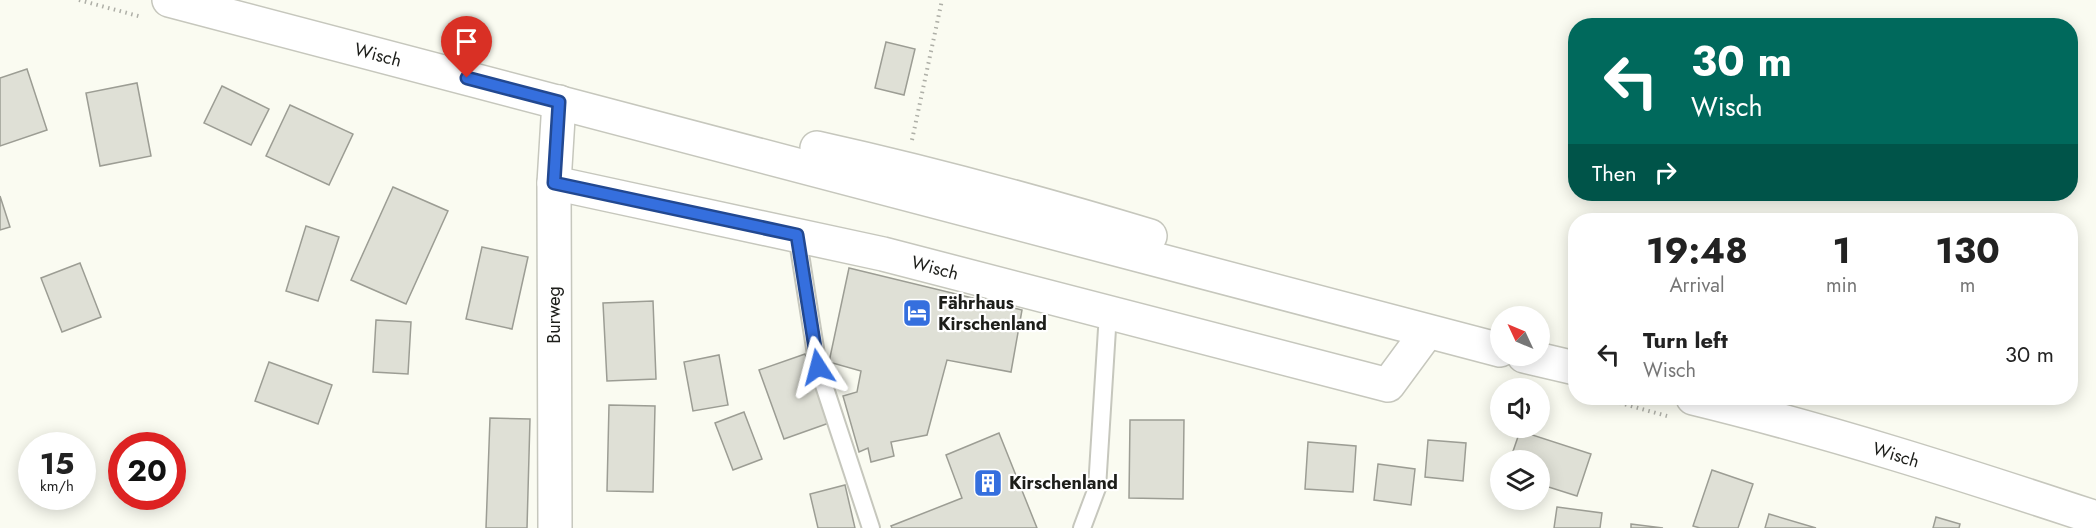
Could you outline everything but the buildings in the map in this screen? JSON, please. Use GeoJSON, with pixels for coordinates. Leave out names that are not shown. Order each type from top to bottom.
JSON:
{"type":"FeatureCollection","features":[{"type":"Feature","properties":{"kind":"street","name":"Wisch"},"geometry":{"type":"LineString","coordinates":[[169,0],[1490,348]]}},
{"type":"Feature","properties":{"kind":"street","name":"Wisch"},"geometry":{"type":"LineString","coordinates":[[572,106],[644,109],[907,168],[1048,206],[1294,280],[1353,312]]}},
{"type":"Feature","properties":{"kind":"street","name":"Burweg"},"geometry":{"type":"LineString","coordinates":[[555,528],[554,183],[572,106]]}},
{"type":"Feature","properties":{"kind":"street","name":"Wisch"},"geometry":{"type":"LineString","coordinates":[[554,183],[883,254],[1388,385],[1428,332]]}},
{"type":"Feature","properties":{"kind":"street"},"geometry":{"type":"LineString","coordinates":[[1550,362],[1568,366]]}},
{"type":"Feature","properties":{"kind":"street","name":"Wisch"},"geometry":{"type":"LineString","coordinates":[[1723,405],[1998,485],[2096,518]]}},
{"type":"Feature","properties":{"kind":"lane"},"geometry":{"type":"LineString","coordinates":[[797,235],[818,367],[871,528]]}},
{"type":"Feature","properties":{"kind":"lane"},"geometry":{"type":"LineString","coordinates":[[1082,528],[1097,488],[1108,313]]}},
{"type":"Feature","properties":{"kind":"path"},"geometry":{"type":"LineString","coordinates":[[907,168],[942,0]]}},
{"type":"Feature","properties":{"kind":"place","name":"Fährhaus Kirschenland"},"geometry":{"type":"Point","coordinates":[917,313]}},
{"type":"Feature","properties":{"kind":"place","name":"Kirschenland"},"geometry":{"type":"Point","coordinates":[988,483]}},
{"type":"Feature","properties":{"kind":"route"},"geometry":{"type":"LineString","coordinates":[[467,78],[559,102],[554,183],[797,235],[818,367]]}}]}
